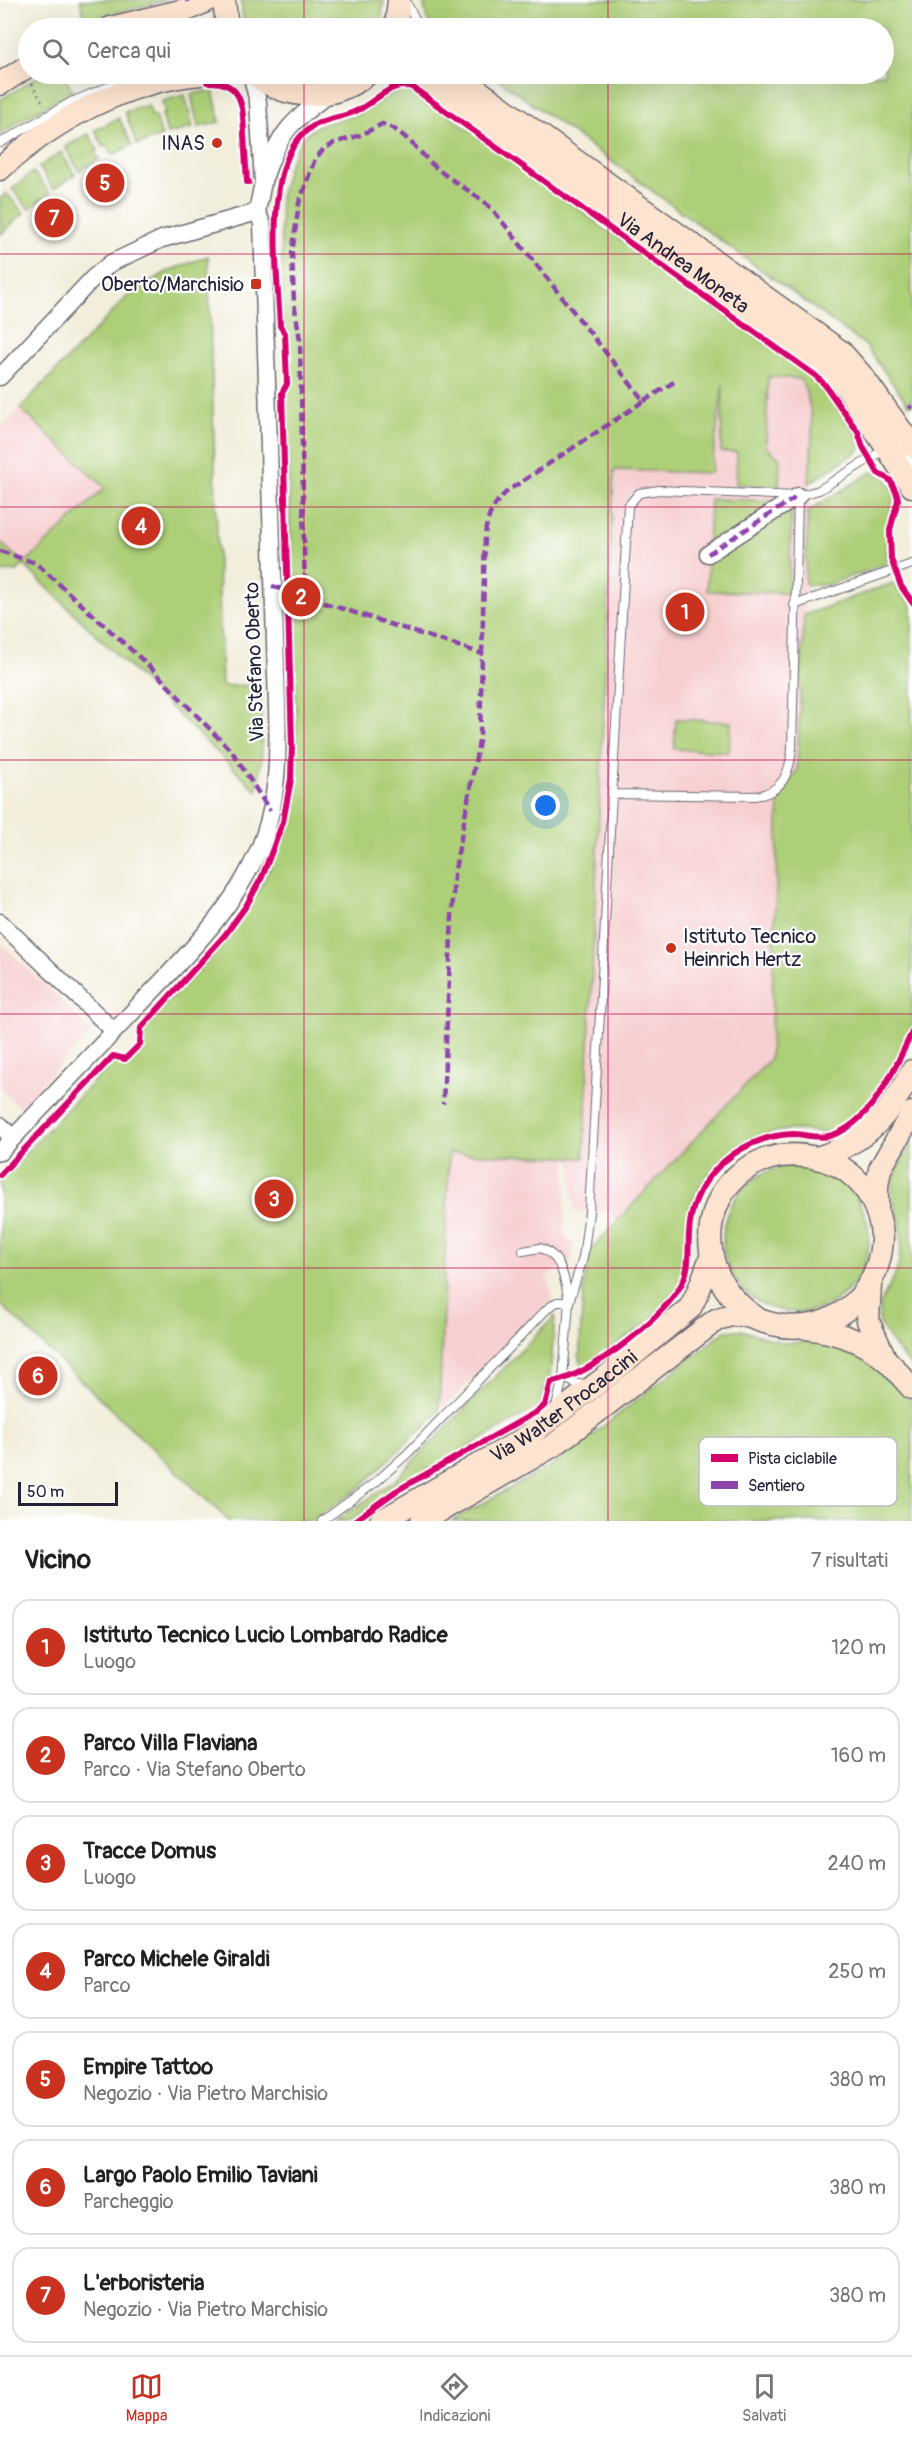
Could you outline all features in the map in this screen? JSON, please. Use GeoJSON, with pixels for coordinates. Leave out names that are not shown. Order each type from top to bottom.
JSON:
{"type":"FeatureCollection","features":[{"type":"Feature","properties":{"kind":"street"},"geometry":{"type":"LineString","coordinates":[[152,18],[189,9],[208,0]]}},
{"type":"Feature","properties":{"kind":"street"},"geometry":{"type":"LineString","coordinates":[[224,0],[225,18]]}},
{"type":"Feature","properties":{"kind":"street"},"geometry":{"type":"LineString","coordinates":[[398,18],[401,2]]}},
{"type":"Feature","properties":{"kind":"street"},"geometry":{"type":"LineString","coordinates":[[401,2],[408,18]]}},
{"type":"Feature","properties":{"kind":"street"},"geometry":{"type":"LineString","coordinates":[[0,84],[18,81]]}},
{"type":"Feature","properties":{"kind":"street"},"geometry":{"type":"LineString","coordinates":[[0,168],[34,140],[96,105],[149,84]]}},
{"type":"Feature","properties":{"kind":"street","name":"Via Stefano Oberto"},"geometry":{"type":"LineString","coordinates":[[0,1152],[192,950],[232,898],[261,845],[274,797],[277,767],[277,705],[262,224],[257,212],[263,182],[255,84]]}},
{"type":"Feature","properties":{"kind":"street"},"geometry":{"type":"LineString","coordinates":[[271,84],[285,90],[306,94],[330,93]]}},
{"type":"Feature","properties":{"kind":"street"},"geometry":{"type":"LineString","coordinates":[[263,182],[275,148],[286,130],[330,93],[352,84]]}},
{"type":"Feature","properties":{"kind":"street","name":"Via Andrea Moneta"},"geometry":{"type":"LineString","coordinates":[[435,84],[756,297]]}},
{"type":"Feature","properties":{"kind":"street","name":"Via Andrea Moneta"},"geometry":{"type":"LineString","coordinates":[[468,84],[756,297],[847,357],[899,445],[912,486]]}},
{"type":"Feature","properties":{"kind":"street"},"geometry":{"type":"LineString","coordinates":[[0,377],[93,278],[111,263],[162,239],[257,212]]}},
{"type":"Feature","properties":{"kind":"street"},"geometry":{"type":"LineString","coordinates":[[708,554],[798,496]]}},
{"type":"Feature","properties":{"kind":"street"},"geometry":{"type":"LineString","coordinates":[[0,922],[114,1031]]}},
{"type":"Feature","properties":{"kind":"street","name":"Via Walter Procaccini"},"geometry":{"type":"LineString","coordinates":[[817,1158],[844,1148],[877,1125],[894,1103],[912,1071]]}},
{"type":"Feature","properties":{"kind":"street","name":"Via Walter Procaccini"},"geometry":{"type":"LineString","coordinates":[[422,1521],[554,1445],[710,1323],[736,1314],[755,1317],[773,1324],[800,1327],[835,1317],[854,1303],[870,1285],[881,1250],[877,1180],[880,1169],[912,1113]]}},
{"type":"Feature","properties":{"kind":"street"},"geometry":{"type":"LineString","coordinates":[[0,1125],[14,1138]]}},
{"type":"Feature","properties":{"kind":"street","name":"Via Walter Procaccini"},"geometry":{"type":"LineString","coordinates":[[755,1317],[728,1294],[711,1257],[709,1236],[713,1215],[719,1200],[737,1177],[761,1162],[775,1157],[788,1154],[817,1158],[841,1167],[862,1184],[878,1214]]}},
{"type":"Feature","properties":{"kind":"street","name":"Via Walter Procaccini"},"geometry":{"type":"LineString","coordinates":[[381,1521],[510,1447],[554,1418],[596,1385],[688,1310],[698,1292],[711,1257]]}},
{"type":"Feature","properties":{"kind":"street"},"geometry":{"type":"LineString","coordinates":[[870,1285],[867,1308],[869,1326],[885,1359]]}},
{"type":"Feature","properties":{"kind":"street"},"geometry":{"type":"LineString","coordinates":[[800,1327],[827,1330],[856,1340],[885,1359],[912,1388]]}},
{"type":"Feature","properties":{"kind":"lane"},"geometry":{"type":"LineString","coordinates":[[401,2],[413,18]]}},
{"type":"Feature","properties":{"kind":"lane"},"geometry":{"type":"LineString","coordinates":[[0,144],[71,102],[115,84]]}},
{"type":"Feature","properties":{"kind":"lane","name":"Via Andrea Moneta"},"geometry":{"type":"LineString","coordinates":[[453,84],[756,297]]}},
{"type":"Feature","properties":{"kind":"lane","name":"Via Andrea Moneta"},"geometry":{"type":"LineString","coordinates":[[480,84],[756,297]]}},
{"type":"Feature","properties":{"kind":"lane","name":"Via Andrea Moneta"},"geometry":{"type":"LineString","coordinates":[[783,316],[840,363],[864,395]]}},
{"type":"Feature","properties":{"kind":"lane","name":"Via Andrea Moneta"},"geometry":{"type":"LineString","coordinates":[[783,316],[852,351],[912,435]]}},
{"type":"Feature","properties":{"kind":"lane"},"geometry":{"type":"LineString","coordinates":[[554,1418],[563,1378],[569,1302],[583,1258],[589,1212],[614,794],[627,517],[631,501],[644,491],[659,490],[798,496],[819,490],[899,445]]}},
{"type":"Feature","properties":{"kind":"lane","name":"Via Andrea Moneta"},"geometry":{"type":"LineString","coordinates":[[899,445],[912,465]]}},
{"type":"Feature","properties":{"kind":"lane"},"geometry":{"type":"LineString","coordinates":[[614,794],[755,796],[769,793],[780,785],[790,768],[792,748],[798,496]]}},
{"type":"Feature","properties":{"kind":"lane"},"geometry":{"type":"LineString","coordinates":[[794,605],[912,564]]}},
{"type":"Feature","properties":{"kind":"lane"},"geometry":{"type":"LineString","coordinates":[[523,1251],[540,1248],[553,1256],[561,1267],[569,1302]]}},
{"type":"Feature","properties":{"kind":"lane"},"geometry":{"type":"LineString","coordinates":[[322,1521],[376,1482],[408,1453],[548,1308],[557,1302],[569,1302]]}},
{"type":"Feature","properties":{"kind":"lane"},"geometry":{"type":"LineString","coordinates":[[563,1378],[578,1384],[596,1385]]}},
{"type":"Feature","properties":{"kind":"path"},"geometry":{"type":"LineString","coordinates":[[25,91],[29,84]]}},
{"type":"Feature","properties":{"kind":"path"},"geometry":{"type":"LineString","coordinates":[[36,84],[46,107]]}},
{"type":"Feature","properties":{"kind":"shaded area"},"geometry":{"type":"Polygon","coordinates":[[[724,375],[800,379],[809,397],[813,414],[797,770],[779,798],[770,1059],[617,1222],[608,1211],[574,1212],[571,1158],[584,1158],[614,470],[711,473],[724,375]]]}},
{"type":"Feature","properties":{"kind":"shaded area"},"geometry":{"type":"Polygon","coordinates":[[[20,408],[105,488],[24,565],[0,542],[0,428],[20,408]]]}},
{"type":"Feature","properties":{"kind":"shaded area"},"geometry":{"type":"Polygon","coordinates":[[[0,942],[92,1031],[20,1107],[0,1088],[0,942]]]}},
{"type":"Feature","properties":{"kind":"shaded area"},"geometry":{"type":"Polygon","coordinates":[[[449,1153],[567,1157],[564,1233],[573,1245],[572,1260],[547,1276],[553,1299],[439,1412],[449,1153]]]}},
{"type":"Feature","properties":{"kind":"green space"},"geometry":{"type":"Polygon","coordinates":[[[80,0],[169,0],[93,18],[84,18],[80,0]]]}},
{"type":"Feature","properties":{"kind":"green space"},"geometry":{"type":"Polygon","coordinates":[[[241,0],[384,0],[381,18],[243,18],[241,0]]]}},
{"type":"Feature","properties":{"kind":"green space"},"geometry":{"type":"Polygon","coordinates":[[[423,0],[912,0],[912,405],[908,404],[865,345],[505,84],[894,84],[894,18],[427,18],[423,0]]]}},
{"type":"Feature","properties":{"kind":"green space"},"geometry":{"type":"Polygon","coordinates":[[[26,84],[68,84],[73,91],[0,135],[0,100],[26,84]]]}},
{"type":"Feature","properties":{"kind":"green space"},"geometry":{"type":"Polygon","coordinates":[[[401,88],[416,92],[818,381],[857,434],[860,450],[809,483],[812,430],[806,392],[800,379],[768,377],[766,447],[780,458],[779,487],[736,484],[737,452],[721,452],[723,384],[711,473],[614,470],[584,1158],[449,1153],[439,1412],[358,1489],[312,1521],[229,1521],[0,1304],[0,1180],[114,1060],[123,1062],[141,1048],[142,1030],[145,1026],[205,963],[243,915],[271,866],[281,839],[289,811],[297,750],[286,390],[291,386],[290,336],[284,325],[280,198],[288,167],[303,137],[317,126],[357,115],[401,88]]]}},
{"type":"Feature","properties":{"kind":"green space"},"geometry":{"type":"Polygon","coordinates":[[[213,90],[220,122],[198,127],[191,94],[213,90]]]}},
{"type":"Feature","properties":{"kind":"green space"},"geometry":{"type":"Polygon","coordinates":[[[185,95],[193,128],[167,134],[162,114],[165,113],[162,101],[185,95]]]}},
{"type":"Feature","properties":{"kind":"green space"},"geometry":{"type":"Polygon","coordinates":[[[148,105],[152,116],[155,116],[162,136],[137,145],[125,112],[148,105]]]}},
{"type":"Feature","properties":{"kind":"green space"},"geometry":{"type":"Polygon","coordinates":[[[119,118],[132,145],[112,155],[107,146],[103,147],[95,130],[119,118]]]}},
{"type":"Feature","properties":{"kind":"green space"},"geometry":{"type":"Polygon","coordinates":[[[89,134],[98,150],[95,152],[99,159],[79,171],[65,147],[89,134]]]}},
{"type":"Feature","properties":{"kind":"green space"},"geometry":{"type":"Polygon","coordinates":[[[61,152],[75,175],[53,189],[39,167],[61,152]]]}},
{"type":"Feature","properties":{"kind":"green space"},"geometry":{"type":"Polygon","coordinates":[[[33,172],[50,193],[29,209],[12,189],[33,172]]]}},
{"type":"Feature","properties":{"kind":"green space"},"geometry":{"type":"Polygon","coordinates":[[[6,193],[24,213],[1,234],[0,199],[6,193]]]}},
{"type":"Feature","properties":{"kind":"green space"},"geometry":{"type":"Polygon","coordinates":[[[208,256],[222,686],[260,685],[262,756],[257,791],[24,565],[17,571],[0,572],[0,542],[24,564],[105,488],[20,408],[128,296],[168,271],[208,256]]]}},
{"type":"Feature","properties":{"kind":"green space"},"geometry":{"type":"Polygon","coordinates":[[[872,472],[886,479],[895,493],[888,522],[886,545],[888,560],[886,564],[827,585],[807,585],[805,583],[808,511],[872,472]]]}},
{"type":"Feature","properties":{"kind":"green space"},"geometry":{"type":"Polygon","coordinates":[[[710,499],[782,501],[708,550],[710,499]]]}},
{"type":"Feature","properties":{"kind":"green space"},"geometry":{"type":"Polygon","coordinates":[[[792,503],[789,593],[707,591],[708,558],[792,503]]]}},
{"type":"Feature","properties":{"kind":"green space"},"geometry":{"type":"Polygon","coordinates":[[[893,583],[912,606],[912,1025],[892,1068],[869,1106],[828,1133],[787,1130],[753,1139],[724,1159],[711,1172],[694,1202],[689,1219],[685,1270],[674,1297],[640,1328],[590,1364],[583,1366],[579,1361],[583,1294],[589,1251],[770,1059],[779,798],[797,770],[804,615],[893,583]]]}},
{"type":"Feature","properties":{"kind":"green space"},"geometry":{"type":"Polygon","coordinates":[[[676,719],[731,722],[729,752],[674,749],[676,719]]]}},
{"type":"Feature","properties":{"kind":"green space"},"geometry":{"type":"Polygon","coordinates":[[[912,1143],[912,1367],[887,1337],[880,1324],[879,1310],[897,1270],[900,1253],[901,1230],[892,1189],[894,1177],[912,1143]]]}},
{"type":"Feature","properties":{"kind":"green space"},"geometry":{"type":"Polygon","coordinates":[[[796,1166],[824,1171],[848,1187],[864,1211],[869,1239],[864,1267],[848,1291],[824,1307],[796,1312],[768,1307],[744,1291],[728,1267],[723,1239],[728,1211],[744,1187],[768,1171],[796,1166]]]}},
{"type":"Feature","properties":{"kind":"green space"},"geometry":{"type":"Polygon","coordinates":[[[555,1316],[550,1377],[538,1407],[393,1490],[351,1521],[336,1521],[394,1481],[555,1316]]]}},
{"type":"Feature","properties":{"kind":"green space"},"geometry":{"type":"Polygon","coordinates":[[[741,1330],[785,1343],[819,1341],[861,1350],[912,1402],[912,1521],[451,1521],[559,1461],[725,1331],[741,1330]]]}},
{"type":"Feature","properties":{"kind":"marked path"},"geometry":{"type":"LineString","coordinates":[[305,597],[300,340],[294,302],[292,254],[299,203],[315,159],[324,149],[382,124],[398,131],[440,171],[493,210],[644,401],[509,490],[495,505],[487,522],[480,736],[454,875],[443,1104]]}},
{"type":"Feature","properties":{"kind":"marked path"},"geometry":{"type":"LineString","coordinates":[[644,401],[674,382]]}},
{"type":"Feature","properties":{"kind":"marked path"},"geometry":{"type":"LineString","coordinates":[[708,554],[798,496]]}},
{"type":"Feature","properties":{"kind":"marked path"},"geometry":{"type":"LineString","coordinates":[[0,551],[36,563],[150,667],[233,753],[270,811]]}},
{"type":"Feature","properties":{"kind":"marked path"},"geometry":{"type":"LineString","coordinates":[[272,586],[483,654]]}},
{"type":"Feature","properties":{"kind":"cycle path"},"geometry":{"type":"LineString","coordinates":[[222,84],[228,86],[239,97],[243,115],[247,182],[249,182]]}},
{"type":"Feature","properties":{"kind":"cycle path"},"geometry":{"type":"LineString","coordinates":[[0,1175],[113,1056],[125,1059],[140,1044],[141,1028],[225,935],[246,906],[262,877],[283,822],[291,779],[292,745],[282,393],[287,384],[285,333],[280,326],[276,218],[285,163],[296,142],[313,126],[354,112],[398,86],[412,87],[816,376],[825,385],[858,432],[863,447],[878,473],[890,480],[897,494],[898,500],[890,530],[891,559],[901,586],[912,602]]}},
{"type":"Feature","properties":{"kind":"cycle path"},"geometry":{"type":"LineString","coordinates":[[354,1521],[396,1491],[538,1411],[545,1405],[551,1382],[567,1378],[606,1357],[646,1326],[676,1293],[684,1279],[694,1208],[700,1191],[716,1169],[732,1155],[761,1140],[793,1134],[825,1137],[844,1130],[869,1108],[880,1093],[890,1078],[912,1032]]}},
{"type":"Feature","properties":{"kind":"place","name":"INAS"},"geometry":{"type":"Point","coordinates":[217,143]}},
{"type":"Feature","properties":{"kind":"place","name":"Empire Tattoo"},"geometry":{"type":"Point","coordinates":[105,183]}},
{"type":"Feature","properties":{"kind":"place","name":"L'erboristeria"},"geometry":{"type":"Point","coordinates":[54,218]}},
{"type":"Feature","properties":{"kind":"place","name":"Oberto/Marchisio"},"geometry":{"type":"Point","coordinates":[256,284]}},
{"type":"Feature","properties":{"kind":"place","name":"Parco Michele Giraldi"},"geometry":{"type":"Point","coordinates":[141,526]}},
{"type":"Feature","properties":{"kind":"place","name":"Parco Villa Flaviana"},"geometry":{"type":"Point","coordinates":[301,597]}},
{"type":"Feature","properties":{"kind":"place","name":"Istituto Tecnico Lucio Lombardo Radice"},"geometry":{"type":"Point","coordinates":[685,612]}},
{"type":"Feature","properties":{"kind":"place","name":"Istituto Tecnico Heinrich Hertz"},"geometry":{"type":"Point","coordinates":[671,948]}},
{"type":"Feature","properties":{"kind":"place","name":"Tracce Domus"},"geometry":{"type":"Point","coordinates":[274,1199]}},
{"type":"Feature","properties":{"kind":"place","name":"Largo Paolo Emilio Taviani"},"geometry":{"type":"Point","coordinates":[38,1376]}}]}
